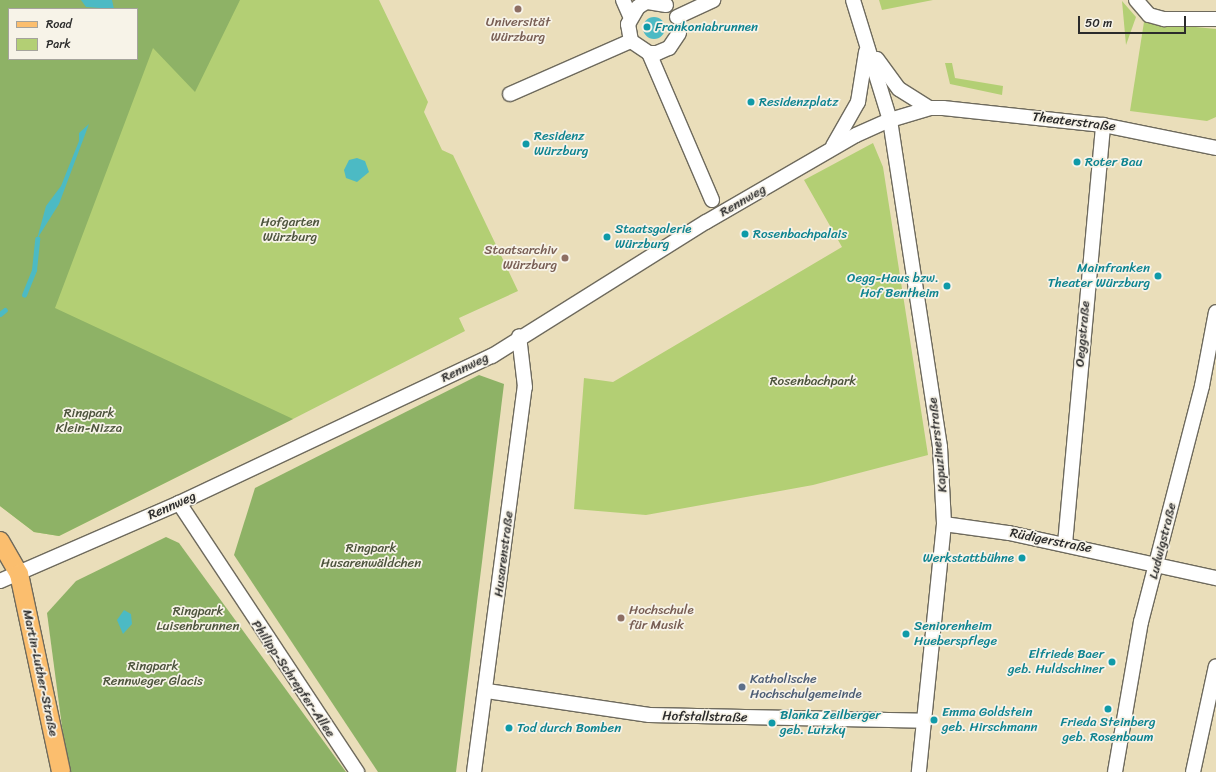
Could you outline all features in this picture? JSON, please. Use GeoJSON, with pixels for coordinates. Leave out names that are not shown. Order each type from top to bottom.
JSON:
{"type":"FeatureCollection","features":[{"type":"Feature","properties":{"kind":"main road","name":"Martin-Luther-Straße"},"geometry":{"type":"LineString","coordinates":[[0,542],[19,574],[61,772]]}},
{"type":"Feature","properties":{"kind":"street"},"geometry":{"type":"LineString","coordinates":[[623,0],[630,16]]}},
{"type":"Feature","properties":{"kind":"street"},"geometry":{"type":"LineString","coordinates":[[677,17],[712,0]]}},
{"type":"Feature","properties":{"kind":"street"},"geometry":{"type":"LineString","coordinates":[[831,150],[858,102],[867,44],[853,0]]}},
{"type":"Feature","properties":{"kind":"street"},"geometry":{"type":"LineString","coordinates":[[666,5],[646,2],[630,16],[628,24],[631,40],[648,53],[712,200]]}},
{"type":"Feature","properties":{"kind":"street"},"geometry":{"type":"LineString","coordinates":[[1140,5],[1164,19],[1216,19]]}},
{"type":"Feature","properties":{"kind":"street"},"geometry":{"type":"LineString","coordinates":[[648,53],[669,48],[679,33]]}},
{"type":"Feature","properties":{"kind":"street"},"geometry":{"type":"LineString","coordinates":[[510,94],[631,40]]}},
{"type":"Feature","properties":{"kind":"street","name":"Theaterstraße"},"geometry":{"type":"LineString","coordinates":[[867,44],[894,85],[930,108]]}},
{"type":"Feature","properties":{"kind":"street","name":"Kapuzinerstraße"},"geometry":{"type":"LineString","coordinates":[[867,44],[890,120],[939,440],[944,524],[919,772]]}},
{"type":"Feature","properties":{"kind":"street","name":"Theaterstraße"},"geometry":{"type":"LineString","coordinates":[[890,120],[930,108],[1103,125],[1216,148]]}},
{"type":"Feature","properties":{"kind":"street","name":"Rennweg"},"geometry":{"type":"LineString","coordinates":[[0,581],[179,503],[492,356],[519,336],[831,150],[890,120]]}},
{"type":"Feature","properties":{"kind":"street","name":"Oeggstraße"},"geometry":{"type":"LineString","coordinates":[[1065,544],[1103,125]]}},
{"type":"Feature","properties":{"kind":"street","name":"Ludwigstraße"},"geometry":{"type":"LineString","coordinates":[[1115,772],[1141,622],[1202,386],[1216,312]]}},
{"type":"Feature","properties":{"kind":"street","name":"Husarenstraße"},"geometry":{"type":"LineString","coordinates":[[474,772],[487,691],[525,387],[519,336]]}},
{"type":"Feature","properties":{"kind":"street","name":"Philipp-Schrepfer-Allee"},"geometry":{"type":"LineString","coordinates":[[179,503],[357,772]]}},
{"type":"Feature","properties":{"kind":"street","name":"Rüdigerstraße"},"geometry":{"type":"LineString","coordinates":[[944,524],[1065,544],[1157,562],[1216,578]]}},
{"type":"Feature","properties":{"kind":"street"},"geometry":{"type":"LineString","coordinates":[[1194,772],[1216,666]]}},
{"type":"Feature","properties":{"kind":"street","name":"Hofstallstraße"},"geometry":{"type":"LineString","coordinates":[[487,691],[649,715],[925,721]]}},
{"type":"Feature","properties":{"kind":"green space","name":"Hofgarten Würzburg"},"geometry":{"type":"Polygon","coordinates":[[[0,0],[379,0],[428,102],[424,112],[442,150],[453,155],[518,291],[459,318],[465,331],[59,536],[34,532],[0,506],[0,0]]]}},
{"type":"Feature","properties":{"kind":"green space","name":"Ringpark Klein-Nizza"},"geometry":{"type":"Polygon","coordinates":[[[0,0],[240,0],[195,92],[153,48],[55,308],[293,419],[59,536],[34,532],[0,506],[0,0]]]}},
{"type":"Feature","properties":{"kind":"green space"},"geometry":{"type":"Polygon","coordinates":[[[879,0],[933,0],[882,10],[879,0]]]}},
{"type":"Feature","properties":{"kind":"green space"},"geometry":{"type":"Polygon","coordinates":[[[1122,1],[1136,17],[1126,45],[1122,1]]]}},
{"type":"Feature","properties":{"kind":"green space"},"geometry":{"type":"Polygon","coordinates":[[[1144,22],[1216,29],[1216,117],[1207,121],[1130,111],[1144,22]]]}},
{"type":"Feature","properties":{"kind":"green space"},"geometry":{"type":"Polygon","coordinates":[[[945,63],[952,63],[955,78],[1003,86],[1002,95],[950,84],[945,63]]]}},
{"type":"Feature","properties":{"kind":"green space","name":"Rosenbachpark"},"geometry":{"type":"Polygon","coordinates":[[[873,143],[883,167],[928,455],[813,485],[646,515],[574,509],[584,378],[613,382],[842,247],[804,180],[873,143]]]}},
{"type":"Feature","properties":{"kind":"green space","name":"Ringpark Husarenwäldchen"},"geometry":{"type":"Polygon","coordinates":[[[479,375],[504,384],[456,772],[378,772],[234,555],[255,488],[479,375]]]}},
{"type":"Feature","properties":{"kind":"green space","name":"Ringpark Rennweger Glacis"},"geometry":{"type":"Polygon","coordinates":[[[166,537],[179,543],[346,772],[68,772],[47,613],[76,581],[166,537]]]}},
{"type":"Feature","properties":{"kind":"water"},"geometry":{"type":"Polygon","coordinates":[[[81,0],[112,0],[114,8],[100,8],[86,7],[81,0]]]}},
{"type":"Feature","properties":{"kind":"water","name":"Frankoniabrunnen"},"geometry":{"type":"Polygon","coordinates":[[[654,17],[662,20],[665,28],[662,36],[654,39],[646,36],[643,28],[646,20],[654,17]]]}},
{"type":"Feature","properties":{"kind":"water"},"geometry":{"type":"Polygon","coordinates":[[[89,124],[59,204],[37,239],[46,206],[61,186],[79,141],[79,133],[89,124]]]}},
{"type":"Feature","properties":{"kind":"water"},"geometry":{"type":"Polygon","coordinates":[[[357,158],[365,161],[369,172],[357,182],[346,178],[344,170],[349,160],[357,158]]]}},
{"type":"Feature","properties":{"kind":"water"},"geometry":{"type":"Polygon","coordinates":[[[124,610],[131,614],[132,624],[123,634],[117,620],[124,610]]]}},
{"type":"Feature","properties":{"kind":"waterway"},"geometry":{"type":"LineString","coordinates":[[24,295],[34,270],[37,239]]}},
{"type":"Feature","properties":{"kind":"waterway"},"geometry":{"type":"LineString","coordinates":[[0,314],[5,310]]}},
{"type":"Feature","properties":{"kind":"place","name":"Universität Würzburg"},"geometry":{"type":"Point","coordinates":[518,9]}},
{"type":"Feature","properties":{"kind":"place","name":"Frankoniabrunnen"},"geometry":{"type":"Point","coordinates":[647,27]}},
{"type":"Feature","properties":{"kind":"place","name":"Residenzplatz"},"geometry":{"type":"Point","coordinates":[751,102]}},
{"type":"Feature","properties":{"kind":"place","name":"Residenz Würzburg"},"geometry":{"type":"Point","coordinates":[526,144]}},
{"type":"Feature","properties":{"kind":"place","name":"Roter Bau"},"geometry":{"type":"Point","coordinates":[1077,162]}},
{"type":"Feature","properties":{"kind":"place","name":"Rosenbachpalais"},"geometry":{"type":"Point","coordinates":[745,234]}},
{"type":"Feature","properties":{"kind":"place","name":"Staatsgalerie Würzburg"},"geometry":{"type":"Point","coordinates":[607,237]}},
{"type":"Feature","properties":{"kind":"place","name":"Staatsarchiv Würzburg"},"geometry":{"type":"Point","coordinates":[565,258]}},
{"type":"Feature","properties":{"kind":"place","name":"Mainfranken Theater Würzburg"},"geometry":{"type":"Point","coordinates":[1158,276]}},
{"type":"Feature","properties":{"kind":"place","name":"Oegg-Haus bzw. Hof Bentheim"},"geometry":{"type":"Point","coordinates":[947,286]}},
{"type":"Feature","properties":{"kind":"place","name":"Werkstattbühne"},"geometry":{"type":"Point","coordinates":[1022,558]}},
{"type":"Feature","properties":{"kind":"place","name":"Hochschule für Musik"},"geometry":{"type":"Point","coordinates":[621,618]}},
{"type":"Feature","properties":{"kind":"place","name":"Seniorenheim Hueberspflege"},"geometry":{"type":"Point","coordinates":[906,634]}},
{"type":"Feature","properties":{"kind":"place","name":"Elfriede Baer geb. Huldschiner"},"geometry":{"type":"Point","coordinates":[1112,662]}},
{"type":"Feature","properties":{"kind":"place","name":"Katholische Hochschulgemeinde"},"geometry":{"type":"Point","coordinates":[742,687]}},
{"type":"Feature","properties":{"kind":"place","name":"Frieda Steinberg geb. Rosenbaum"},"geometry":{"type":"Point","coordinates":[1108,709]}},
{"type":"Feature","properties":{"kind":"place","name":"Emma Goldstein geb. Hirschmann"},"geometry":{"type":"Point","coordinates":[934,720]}},
{"type":"Feature","properties":{"kind":"place","name":"Blanka Zeilberger geb. Lutzky"},"geometry":{"type":"Point","coordinates":[772,723]}},
{"type":"Feature","properties":{"kind":"place","name":"Tod durch Bomben"},"geometry":{"type":"Point","coordinates":[509,728]}},
{"type":"Feature","properties":{"kind":"park label","name":"Ringpark Luisenbrunnen"},"geometry":{"type":"Point","coordinates":[198,620]}}]}
